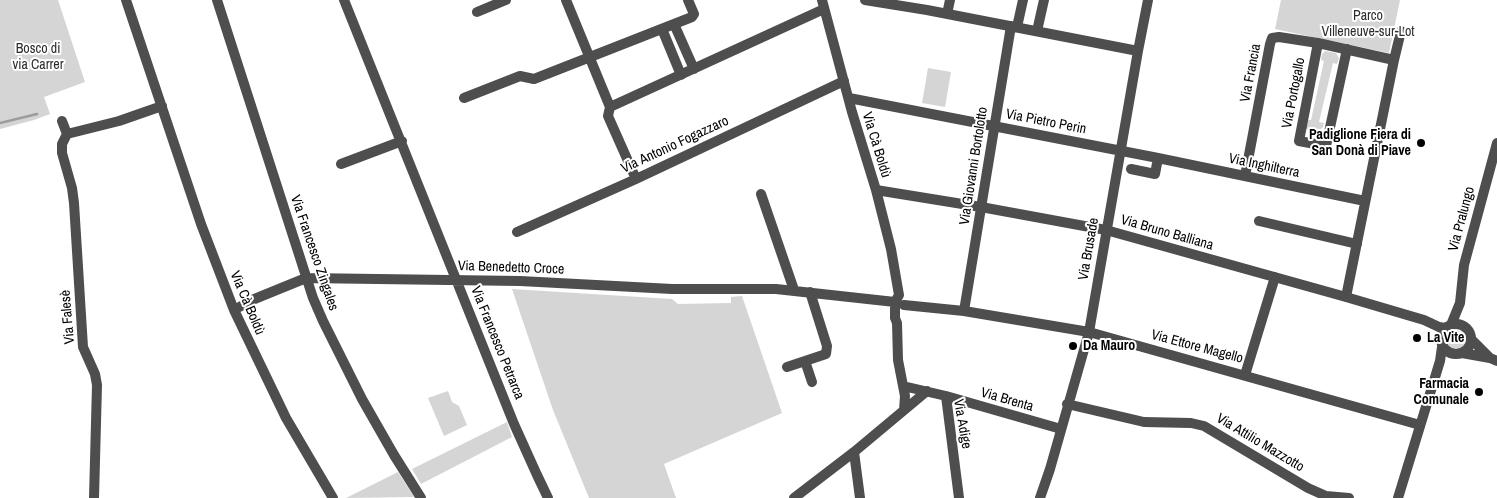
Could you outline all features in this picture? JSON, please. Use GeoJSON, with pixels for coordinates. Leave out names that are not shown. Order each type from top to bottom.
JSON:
{"type":"FeatureCollection","features":[{"type":"Feature","properties":{"kind":"street"},"geometry":{"type":"LineString","coordinates":[[67,134],[118,121],[162,106],[126,0]]}},
{"type":"Feature","properties":{"kind":"street","name":"Via Francesco Zingales"},"geometry":{"type":"LineString","coordinates":[[216,0],[306,278],[322,321],[362,399],[421,498]]}},
{"type":"Feature","properties":{"kind":"street","name":"Via Francesco Petrarca"},"geometry":{"type":"LineString","coordinates":[[344,0],[514,424],[548,498]]}},
{"type":"Feature","properties":{"kind":"street"},"geometry":{"type":"LineString","coordinates":[[477,12],[506,0]]}},
{"type":"Feature","properties":{"kind":"street"},"geometry":{"type":"LineString","coordinates":[[566,0],[610,106],[608,116],[636,179]]}},
{"type":"Feature","properties":{"kind":"street"},"geometry":{"type":"LineString","coordinates":[[464,98],[520,76],[534,79],[692,17],[694,14],[688,0]]}},
{"type":"Feature","properties":{"kind":"street"},"geometry":{"type":"LineString","coordinates":[[865,0],[928,5],[947,14],[1138,51]]}},
{"type":"Feature","properties":{"kind":"street"},"geometry":{"type":"LineString","coordinates":[[947,14],[950,0]]}},
{"type":"Feature","properties":{"kind":"street","name":"Via Giovanni Bortolotto"},"geometry":{"type":"LineString","coordinates":[[964,311],[994,126],[1014,27],[1023,0]]}},
{"type":"Feature","properties":{"kind":"street"},"geometry":{"type":"LineString","coordinates":[[1037,31],[1044,0]]}},
{"type":"Feature","properties":{"kind":"street","name":"Via Brusade"},"geometry":{"type":"LineString","coordinates":[[1040,498],[1089,332],[1148,0]]}},
{"type":"Feature","properties":{"kind":"street"},"geometry":{"type":"LineString","coordinates":[[610,106],[694,69],[823,5]]}},
{"type":"Feature","properties":{"kind":"street","name":"Via Cà Boldù"},"geometry":{"type":"LineString","coordinates":[[823,5],[892,249],[899,303],[904,312],[897,324],[898,360],[905,402],[904,410]]}},
{"type":"Feature","properties":{"kind":"street"},"geometry":{"type":"LineString","coordinates":[[674,24],[694,69]]}},
{"type":"Feature","properties":{"kind":"street"},"geometry":{"type":"LineString","coordinates":[[662,29],[680,75]]}},
{"type":"Feature","properties":{"kind":"street"},"geometry":{"type":"LineString","coordinates":[[1346,297],[1401,31]]}},
{"type":"Feature","properties":{"kind":"street","name":"Via Francia"},"geometry":{"type":"LineString","coordinates":[[1245,176],[1272,38],[1318,43],[1394,60]]}},
{"type":"Feature","properties":{"kind":"street","name":"Via Portogallo"},"geometry":{"type":"LineString","coordinates":[[1318,43],[1299,141],[1326,146],[1347,49]]}},
{"type":"Feature","properties":{"kind":"street","name":"Via Antonio Fogazzaro"},"geometry":{"type":"LineString","coordinates":[[517,232],[636,179],[844,81]]}},
{"type":"Feature","properties":{"kind":"street","name":"Via Pietro Perin"},"geometry":{"type":"LineString","coordinates":[[849,98],[1120,151]]}},
{"type":"Feature","properties":{"kind":"street","name":"Via Cà Boldù"},"geometry":{"type":"LineString","coordinates":[[162,106],[201,224],[234,310],[286,418],[333,498]]}},
{"type":"Feature","properties":{"kind":"street","name":"Via Falesè"},"geometry":{"type":"LineString","coordinates":[[62,120],[67,134],[63,139],[62,148],[74,203],[83,347],[95,374],[97,385],[94,498]]}},
{"type":"Feature","properties":{"kind":"street"},"geometry":{"type":"LineString","coordinates":[[342,164],[402,141]]}},
{"type":"Feature","properties":{"kind":"street","name":"Via Pralungo"},"geometry":{"type":"LineString","coordinates":[[1435,376],[1469,346],[1471,339],[1465,327],[1460,303],[1464,265],[1497,143]]}},
{"type":"Feature","properties":{"kind":"street","name":"Via Inghilterra"},"geometry":{"type":"LineString","coordinates":[[1120,151],[1365,201]]}},
{"type":"Feature","properties":{"kind":"street"},"geometry":{"type":"LineString","coordinates":[[1131,169],[1155,174],[1158,158]]}},
{"type":"Feature","properties":{"kind":"street","name":"Via Bruno Balliana"},"geometry":{"type":"LineString","coordinates":[[876,190],[1106,230],[1346,297],[1424,320],[1439,327],[1448,327]]}},
{"type":"Feature","properties":{"kind":"street"},"geometry":{"type":"LineString","coordinates":[[762,194],[794,290]]}},
{"type":"Feature","properties":{"kind":"street"},"geometry":{"type":"LineString","coordinates":[[1259,221],[1356,244]]}},
{"type":"Feature","properties":{"kind":"street"},"geometry":{"type":"LineString","coordinates":[[1246,375],[1275,277]]}},
{"type":"Feature","properties":{"kind":"street","name":"Via Benedetto Croce"},"geometry":{"type":"LineString","coordinates":[[234,310],[252,300],[306,278],[457,279],[655,289],[749,288],[794,290],[899,303]]}},
{"type":"Feature","properties":{"kind":"street"},"geometry":{"type":"LineString","coordinates":[[787,367],[826,354],[827,346],[810,292]]}},
{"type":"Feature","properties":{"kind":"street","name":"Via Ettore Magello"},"geometry":{"type":"LineString","coordinates":[[899,303],[964,311],[1089,332],[1420,425]]}},
{"type":"Feature","properties":{"kind":"street","name":"Via Pralungo"},"geometry":{"type":"LineString","coordinates":[[1398,498],[1440,361],[1442,347],[1440,338],[1460,303]]}},
{"type":"Feature","properties":{"kind":"street"},"geometry":{"type":"LineString","coordinates":[[1448,327],[1459,324],[1465,327]]}},
{"type":"Feature","properties":{"kind":"street"},"geometry":{"type":"LineString","coordinates":[[1471,339],[1494,360]]}},
{"type":"Feature","properties":{"kind":"street"},"geometry":{"type":"LineString","coordinates":[[1442,347],[1449,353],[1494,360]]}},
{"type":"Feature","properties":{"kind":"street"},"geometry":{"type":"LineString","coordinates":[[805,361],[812,382]]}},
{"type":"Feature","properties":{"kind":"street","name":"Via Adige"},"geometry":{"type":"LineString","coordinates":[[903,386],[946,396],[958,498]]}},
{"type":"Feature","properties":{"kind":"street"},"geometry":{"type":"LineString","coordinates":[[794,498],[854,452],[927,391]]}},
{"type":"Feature","properties":{"kind":"street","name":"Via Brenta"},"geometry":{"type":"LineString","coordinates":[[946,396],[1060,430]]}},
{"type":"Feature","properties":{"kind":"street","name":"Via Attilio Mazzotto"},"geometry":{"type":"LineString","coordinates":[[1067,404],[1144,422],[1191,423],[1204,426],[1308,488],[1326,496],[1349,498]]}},
{"type":"Feature","properties":{"kind":"street"},"geometry":{"type":"LineString","coordinates":[[854,452],[860,498]]}},
{"type":"Feature","properties":{"kind":"green space","name":"Bosco di via Carrer"},"geometry":{"type":"Polygon","coordinates":[[[0,0],[58,0],[85,82],[44,97],[50,114],[0,129],[0,0]]]}},
{"type":"Feature","properties":{"kind":"green space","name":"Parco Villeneuve-sur-Lot"},"geometry":{"type":"Polygon","coordinates":[[[1281,0],[1400,0],[1389,53],[1275,29],[1281,0]]]}},
{"type":"Feature","properties":{"kind":"green space"},"geometry":{"type":"Polygon","coordinates":[[[1325,51],[1336,53],[1339,58],[1337,64],[1333,63],[1319,122],[1324,123],[1323,127],[1314,133],[1306,128],[1306,120],[1311,120],[1324,61],[1321,60],[1322,54],[1325,51]]]}},
{"type":"Feature","properties":{"kind":"green space"},"geometry":{"type":"Polygon","coordinates":[[[928,68],[951,72],[945,107],[922,103],[928,68]]]}},
{"type":"Feature","properties":{"kind":"green space"},"geometry":{"type":"Polygon","coordinates":[[[512,289],[672,299],[678,304],[731,303],[731,297],[742,296],[782,413],[664,464],[676,498],[589,498],[553,410],[512,289]]]}},
{"type":"Feature","properties":{"kind":"green space"},"geometry":{"type":"Polygon","coordinates":[[[1455,330],[1462,333],[1465,340],[1462,347],[1455,350],[1448,347],[1445,340],[1448,333],[1455,330]]]}},
{"type":"Feature","properties":{"kind":"green space"},"geometry":{"type":"Polygon","coordinates":[[[448,391],[452,402],[459,406],[467,425],[444,436],[428,398],[448,391]]]}},
{"type":"Feature","properties":{"kind":"green space"},"geometry":{"type":"Polygon","coordinates":[[[507,422],[512,437],[421,484],[412,469],[507,422]]]}},
{"type":"Feature","properties":{"kind":"green space"},"geometry":{"type":"Polygon","coordinates":[[[398,472],[414,497],[346,498],[398,472]]]}},
{"type":"Feature","properties":{"kind":"waterway"},"geometry":{"type":"LineString","coordinates":[[0,123],[37,114]]}},
{"type":"Feature","properties":{"kind":"place","name":"Padiglione Fiera di San Donà di Piave"},"geometry":{"type":"Point","coordinates":[1421,143]}},
{"type":"Feature","properties":{"kind":"place","name":"La Vite"},"geometry":{"type":"Point","coordinates":[1417,338]}},
{"type":"Feature","properties":{"kind":"place","name":"Da Mauro"},"geometry":{"type":"Point","coordinates":[1073,346]}},
{"type":"Feature","properties":{"kind":"place","name":"Farmacia Comunale"},"geometry":{"type":"Point","coordinates":[1479,392]}}]}
